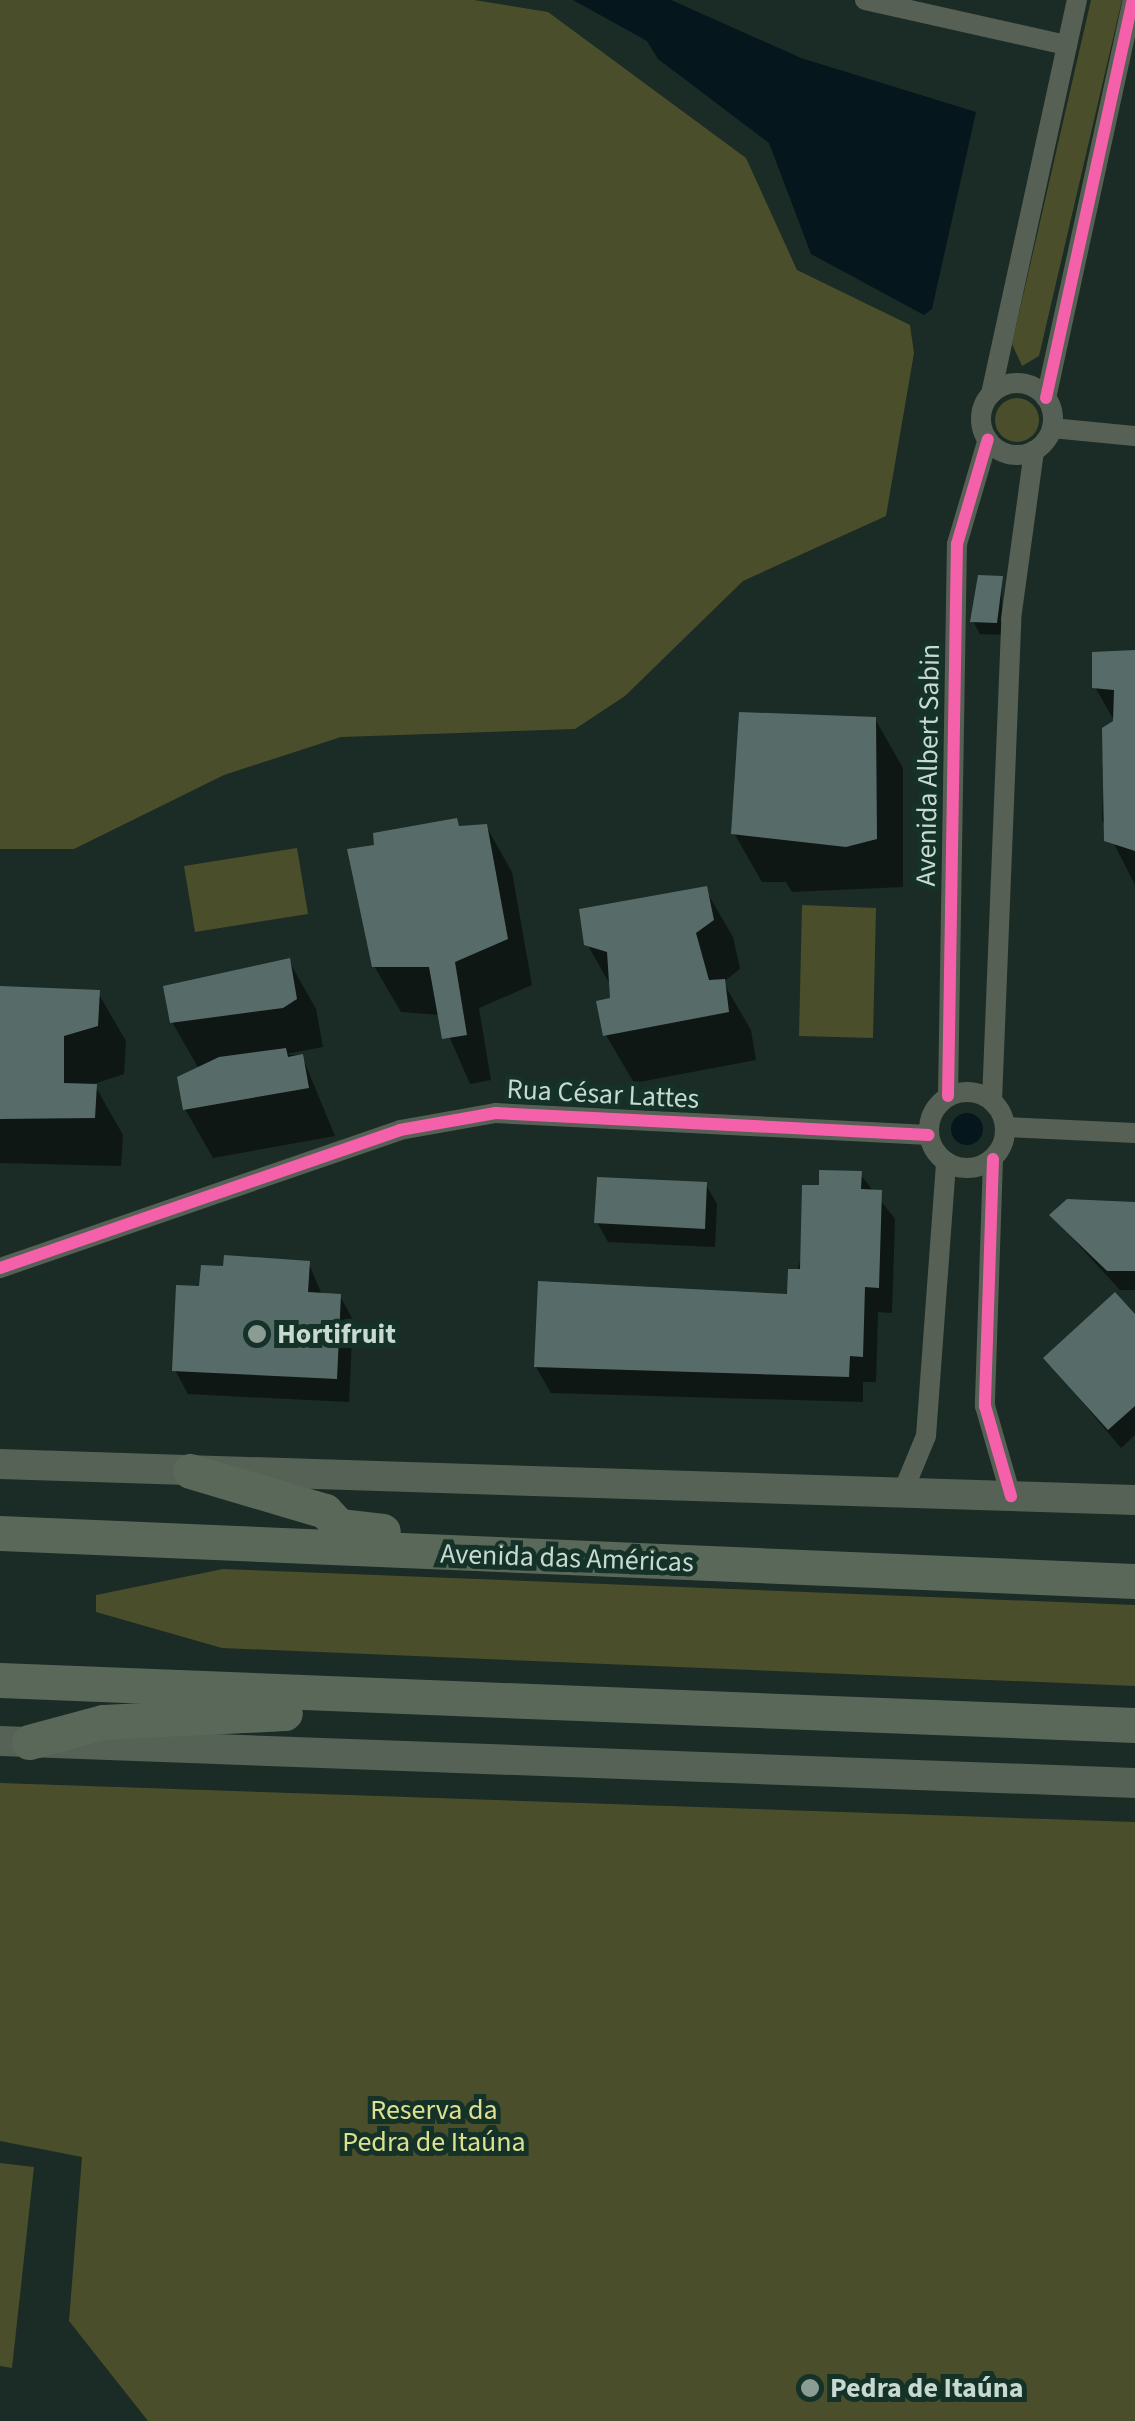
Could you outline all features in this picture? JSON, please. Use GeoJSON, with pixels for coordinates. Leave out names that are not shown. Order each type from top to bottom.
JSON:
{"type":"FeatureCollection","features":[{"type":"Feature","properties":{"kind":"highway"},"geometry":{"type":"LineString","coordinates":[[190,1470],[324,1511],[338,1526],[437,1534],[500,1556]]}},
{"type":"Feature","properties":{"kind":"highway","name":"Avenida das Américas"},"geometry":{"type":"LineString","coordinates":[[0,1533],[1135,1581]]}},
{"type":"Feature","properties":{"kind":"highway"},"geometry":{"type":"LineString","coordinates":[[0,1680],[1135,1725]]}},
{"type":"Feature","properties":{"kind":"highway"},"geometry":{"type":"LineString","coordinates":[[15,1741],[104,1722],[392,1713],[451,1700]]}},
{"type":"Feature","properties":{"kind":"main road"},"geometry":{"type":"LineString","coordinates":[[0,1464],[1135,1500]]}},
{"type":"Feature","properties":{"kind":"main road"},"geometry":{"type":"LineString","coordinates":[[15,1741],[1135,1783]]}},
{"type":"Feature","properties":{"kind":"street"},"geometry":{"type":"LineString","coordinates":[[865,0],[1067,44]]}},
{"type":"Feature","properties":{"kind":"street"},"geometry":{"type":"LineString","coordinates":[[1034,451],[1003,452],[988,439],[982,411],[991,394],[1077,0]]}},
{"type":"Feature","properties":{"kind":"street"},"geometry":{"type":"LineString","coordinates":[[1011,1496],[985,1406],[993,1158],[1005,1127],[992,1101],[1011,619],[1034,451],[1052,428],[1046,398],[1126,89],[1134,0]]}},
{"type":"Feature","properties":{"kind":"street"},"geometry":{"type":"LineString","coordinates":[[991,394],[1013,383],[1046,398]]}},
{"type":"Feature","properties":{"kind":"street"},"geometry":{"type":"LineString","coordinates":[[1052,428],[1135,436]]}},
{"type":"Feature","properties":{"kind":"street","name":"Avenida Albert Sabin"},"geometry":{"type":"LineString","coordinates":[[948,1096],[957,544],[988,439]]}},
{"type":"Feature","properties":{"kind":"street"},"geometry":{"type":"LineString","coordinates":[[904,1490],[926,1436],[946,1162],[928,1135],[948,1096],[971,1091],[992,1101]]}},
{"type":"Feature","properties":{"kind":"street","name":"Rua César Lattes"},"geometry":{"type":"LineString","coordinates":[[0,1268],[400,1130],[495,1113],[928,1135]]}},
{"type":"Feature","properties":{"kind":"street"},"geometry":{"type":"LineString","coordinates":[[1005,1127],[1135,1132]]}},
{"type":"Feature","properties":{"kind":"street"},"geometry":{"type":"LineString","coordinates":[[946,1162],[970,1168],[993,1158]]}},
{"type":"Feature","properties":{"kind":"green space"},"geometry":{"type":"Polygon","coordinates":[[[0,0],[474,0],[548,12],[746,158],[797,270],[910,325],[914,353],[886,516],[743,581],[625,696],[575,729],[341,737],[224,775],[74,849],[0,849],[0,0]]]}},
{"type":"Feature","properties":{"kind":"green space"},"geometry":{"type":"Polygon","coordinates":[[[1091,0],[1122,0],[1039,356],[1022,366],[1012,344],[1091,0]]]}},
{"type":"Feature","properties":{"kind":"green space"},"geometry":{"type":"Polygon","coordinates":[[[1017,398],[1033,404],[1039,420],[1033,436],[1017,442],[1001,436],[995,420],[1001,404],[1017,398]]]}},
{"type":"Feature","properties":{"kind":"green space"},"geometry":{"type":"Polygon","coordinates":[[[297,848],[308,914],[195,932],[184,866],[297,848]]]}},
{"type":"Feature","properties":{"kind":"green space"},"geometry":{"type":"Polygon","coordinates":[[[802,905],[876,908],[873,1038],[799,1036],[802,905]]]}},
{"type":"Feature","properties":{"kind":"green space"},"geometry":{"type":"Polygon","coordinates":[[[223,1569],[1135,1605],[1135,1686],[222,1648],[96,1612],[96,1595],[223,1569]]]}},
{"type":"Feature","properties":{"kind":"green space","name":"Reserva da Pedra de Itaúna"},"geometry":{"type":"Polygon","coordinates":[[[0,1783],[1135,1822],[1135,2421],[148,2421],[69,2321],[82,2157],[0,2141],[0,1783]]]}},
{"type":"Feature","properties":{"kind":"green space"},"geometry":{"type":"Polygon","coordinates":[[[0,2163],[34,2167],[12,2368],[0,2366],[0,2163]]]}},
{"type":"Feature","properties":{"kind":"shaded area"},"geometry":{"type":"Polygon","coordinates":[[[573,0],[671,0],[801,58],[976,112],[932,309],[924,315],[811,254],[769,143],[658,59],[647,41],[573,0]]]}},
{"type":"Feature","properties":{"kind":"shaded area"},"geometry":{"type":"Polygon","coordinates":[[[967,1113],[978,1118],[983,1129],[978,1140],[967,1145],[956,1140],[951,1129],[956,1118],[967,1113]]]}},
{"type":"Feature","properties":{"kind":"building"},"geometry":{"type":"Polygon","coordinates":[[[978,575],[1003,576],[997,623],[970,622],[978,575]]]}},
{"type":"Feature","properties":{"kind":"building"},"geometry":{"type":"Polygon","coordinates":[[[1135,650],[1135,851],[1104,841],[1102,728],[1113,721],[1114,690],[1092,688],[1092,652],[1135,650]]]}},
{"type":"Feature","properties":{"kind":"building"},"geometry":{"type":"Polygon","coordinates":[[[739,712],[876,717],[877,839],[846,847],[731,834],[739,712]]]}},
{"type":"Feature","properties":{"kind":"building"},"geometry":{"type":"Polygon","coordinates":[[[457,818],[459,826],[487,824],[508,939],[455,962],[467,1035],[442,1039],[429,967],[372,967],[347,849],[374,845],[373,833],[457,818]]]}},
{"type":"Feature","properties":{"kind":"building"},"geometry":{"type":"Polygon","coordinates":[[[707,886],[714,920],[696,933],[709,980],[725,979],[729,1012],[603,1036],[596,1001],[610,998],[607,952],[584,945],[579,909],[707,886]]]}},
{"type":"Feature","properties":{"kind":"building"},"geometry":{"type":"Polygon","coordinates":[[[290,958],[297,999],[283,1008],[170,1023],[163,986],[290,958]]]}},
{"type":"Feature","properties":{"kind":"building"},"geometry":{"type":"Polygon","coordinates":[[[0,986],[100,990],[98,1026],[64,1036],[64,1083],[97,1084],[95,1118],[0,1119],[0,986]]]}},
{"type":"Feature","properties":{"kind":"building"},"geometry":{"type":"Polygon","coordinates":[[[286,1048],[288,1057],[303,1054],[309,1088],[183,1110],[177,1077],[219,1057],[286,1048]]]}},
{"type":"Feature","properties":{"kind":"building"},"geometry":{"type":"Polygon","coordinates":[[[819,1170],[862,1171],[861,1189],[882,1190],[879,1288],[865,1287],[863,1357],[850,1356],[849,1377],[534,1367],[538,1281],[787,1294],[788,1269],[800,1269],[802,1185],[819,1185],[819,1170]]]}},
{"type":"Feature","properties":{"kind":"building"},"geometry":{"type":"Polygon","coordinates":[[[597,1177],[707,1182],[705,1229],[594,1223],[597,1177]]]}},
{"type":"Feature","properties":{"kind":"building"},"geometry":{"type":"Polygon","coordinates":[[[1067,1199],[1135,1202],[1135,1271],[1107,1271],[1049,1215],[1067,1199]]]}},
{"type":"Feature","properties":{"kind":"building"},"geometry":{"type":"Polygon","coordinates":[[[224,1255],[310,1261],[308,1292],[341,1294],[337,1379],[172,1371],[176,1285],[199,1286],[201,1265],[223,1266],[224,1255]]]}},
{"type":"Feature","properties":{"kind":"building"},"geometry":{"type":"Polygon","coordinates":[[[1115,1292],[1135,1314],[1135,1406],[1108,1430],[1043,1358],[1115,1292]]]}},
{"type":"Feature","properties":{"kind":"cycle path"},"geometry":{"type":"LineString","coordinates":[[1046,398],[1133,0]]}},
{"type":"Feature","properties":{"kind":"cycle path"},"geometry":{"type":"LineString","coordinates":[[948,1096],[957,544],[988,439]]}},
{"type":"Feature","properties":{"kind":"cycle path"},"geometry":{"type":"LineString","coordinates":[[0,1268],[400,1130],[495,1113],[928,1135]]}},
{"type":"Feature","properties":{"kind":"cycle path"},"geometry":{"type":"LineString","coordinates":[[993,1159],[985,1406],[1011,1496]]}},
{"type":"Feature","properties":{"kind":"place","name":"Hortifruit"},"geometry":{"type":"Point","coordinates":[257,1334]}},
{"type":"Feature","properties":{"kind":"place","name":"Pedra de Itaúna"},"geometry":{"type":"Point","coordinates":[810,2388]}}]}
